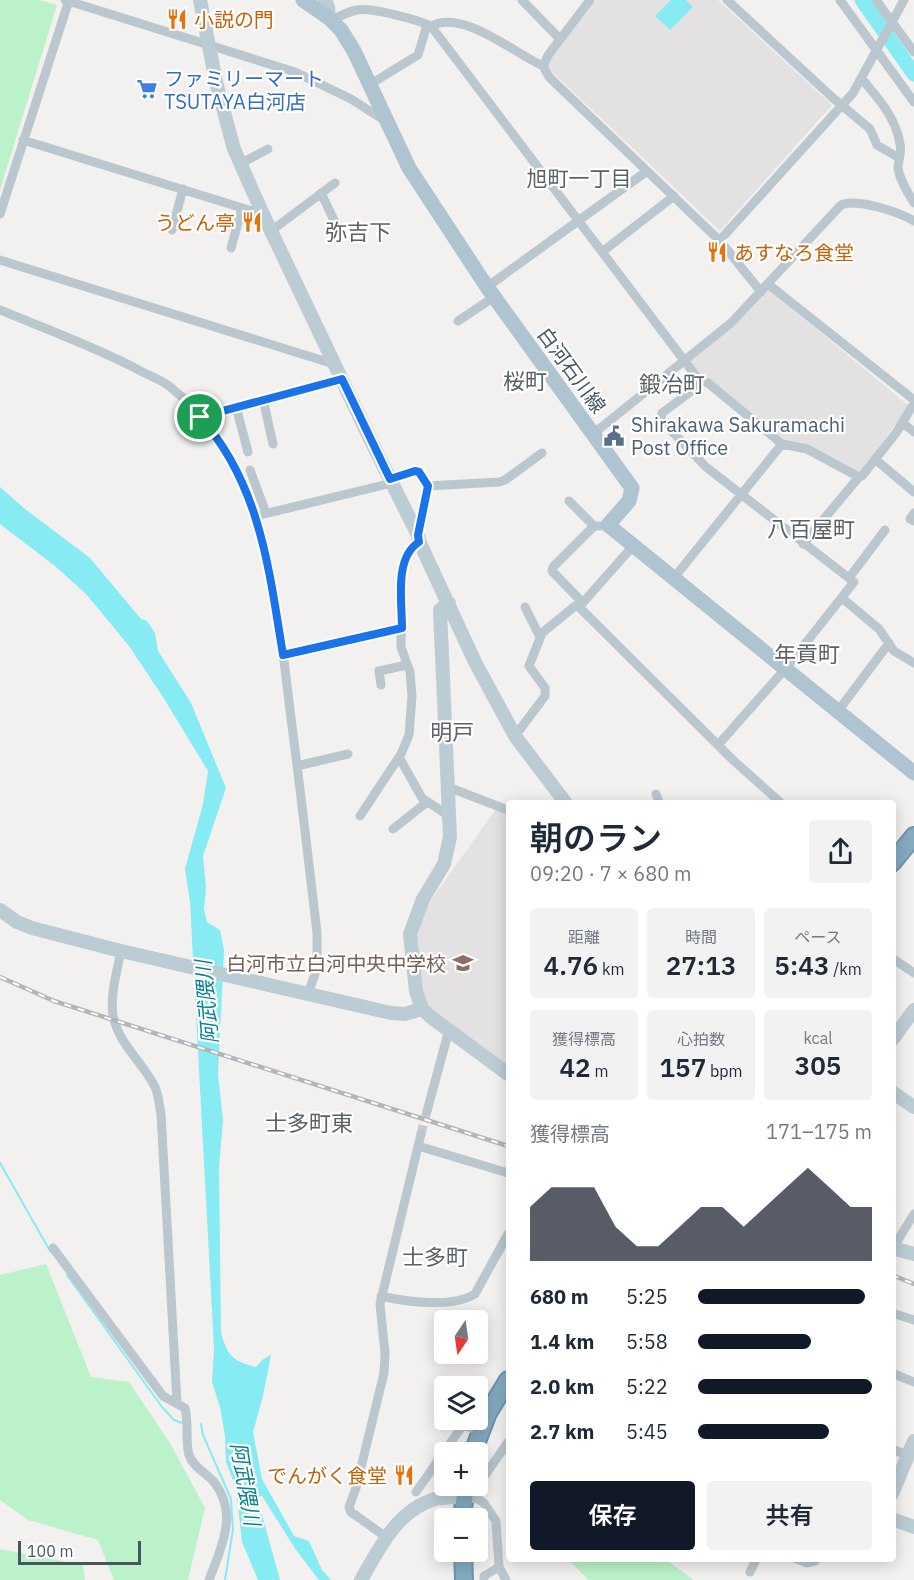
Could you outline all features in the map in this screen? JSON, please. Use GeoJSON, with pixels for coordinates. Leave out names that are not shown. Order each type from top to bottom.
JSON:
{"type":"FeatureCollection","features":[{"type":"Feature","properties":{"kind":"highway"},"geometry":{"type":"LineString","coordinates":[[896,858],[914,836]]}},
{"type":"Feature","properties":{"kind":"highway"},"geometry":{"type":"LineString","coordinates":[[477,1442],[480,1431],[506,1383]]}},
{"type":"Feature","properties":{"kind":"highway"},"geometry":{"type":"LineString","coordinates":[[463,1562],[464,1580]]}},
{"type":"Feature","properties":{"kind":"main road","name":"白河石川線"},"geometry":{"type":"LineString","coordinates":[[303,0],[341,30],[354,51],[409,168],[491,292],[632,488],[629,501],[601,526]]}},
{"type":"Feature","properties":{"kind":"main road"},"geometry":{"type":"LineString","coordinates":[[601,526],[633,546],[914,773]]}},
{"type":"Feature","properties":{"kind":"street"},"geometry":{"type":"LineString","coordinates":[[0,214],[67,0],[295,72],[351,99],[386,121]]}},
{"type":"Feature","properties":{"kind":"street"},"geometry":{"type":"LineString","coordinates":[[200,0],[224,117],[240,164],[419,538],[475,662],[515,735],[564,800]]}},
{"type":"Feature","properties":{"kind":"street"},"geometry":{"type":"LineString","coordinates":[[325,0],[330,20],[366,9],[429,26],[439,22],[454,23],[476,29],[543,66],[550,78],[720,240],[761,291]]}},
{"type":"Feature","properties":{"kind":"street"},"geometry":{"type":"LineString","coordinates":[[522,0],[560,39]]}},
{"type":"Feature","properties":{"kind":"street"},"geometry":{"type":"LineString","coordinates":[[543,66],[549,54],[590,0]]}},
{"type":"Feature","properties":{"kind":"street"},"geometry":{"type":"LineString","coordinates":[[727,0],[870,129],[877,146],[899,158]]}},
{"type":"Feature","properties":{"kind":"street"},"geometry":{"type":"LineString","coordinates":[[840,0],[879,47],[914,102]]}},
{"type":"Feature","properties":{"kind":"street"},"geometry":{"type":"LineString","coordinates":[[876,0],[914,52]]}},
{"type":"Feature","properties":{"kind":"street"},"geometry":{"type":"LineString","coordinates":[[720,240],[862,79],[904,0]]}},
{"type":"Feature","properties":{"kind":"street"},"geometry":{"type":"LineString","coordinates":[[369,85],[418,55],[429,26]]}},
{"type":"Feature","properties":{"kind":"street"},"geometry":{"type":"LineString","coordinates":[[429,26],[699,380],[708,383],[782,444],[807,449],[859,477]]}},
{"type":"Feature","properties":{"kind":"street"},"geometry":{"type":"LineString","coordinates":[[862,79],[889,114],[900,143],[898,168],[901,180],[914,203]]}},
{"type":"Feature","properties":{"kind":"street"},"geometry":{"type":"LineString","coordinates":[[23,140],[242,208],[262,212]]}},
{"type":"Feature","properties":{"kind":"street"},"geometry":{"type":"LineString","coordinates":[[240,164],[268,149]]}},
{"type":"Feature","properties":{"kind":"street"},"geometry":{"type":"LineString","coordinates":[[458,321],[577,219],[647,171]]}},
{"type":"Feature","properties":{"kind":"street"},"geometry":{"type":"LineString","coordinates":[[271,231],[335,183]]}},
{"type":"Feature","properties":{"kind":"street"},"geometry":{"type":"LineString","coordinates":[[172,230],[183,189]]}},
{"type":"Feature","properties":{"kind":"street"},"geometry":{"type":"LineString","coordinates":[[321,193],[341,234]]}},
{"type":"Feature","properties":{"kind":"street"},"geometry":{"type":"LineString","coordinates":[[602,252],[674,196]]}},
{"type":"Feature","properties":{"kind":"street"},"geometry":{"type":"LineString","coordinates":[[593,434],[732,323],[841,205],[847,202],[857,202],[912,218]]}},
{"type":"Feature","properties":{"kind":"street"},"geometry":{"type":"LineString","coordinates":[[231,248],[242,208]]}},
{"type":"Feature","properties":{"kind":"street"},"geometry":{"type":"LineString","coordinates":[[0,260],[334,364]]}},
{"type":"Feature","properties":{"kind":"street"},"geometry":{"type":"LineString","coordinates":[[768,284],[914,402],[903,423],[875,459],[803,544]]}},
{"type":"Feature","properties":{"kind":"street"},"geometry":{"type":"LineString","coordinates":[[0,310],[113,357],[168,386],[217,436],[237,470],[256,516],[283,655],[317,933],[317,968],[308,994]]}},
{"type":"Feature","properties":{"kind":"street"},"geometry":{"type":"LineString","coordinates":[[200,417],[342,379]]}},
{"type":"Feature","properties":{"kind":"street"},"geometry":{"type":"LineString","coordinates":[[699,380],[693,390],[662,413],[661,420],[706,467],[854,582],[786,668],[718,746]]}},
{"type":"Feature","properties":{"kind":"street"},"geometry":{"type":"LineString","coordinates":[[263,399],[273,444]]}},
{"type":"Feature","properties":{"kind":"street"},"geometry":{"type":"LineString","coordinates":[[236,407],[248,452]]}},
{"type":"Feature","properties":{"kind":"street"},"geometry":{"type":"LineString","coordinates":[[903,423],[914,432]]}},
{"type":"Feature","properties":{"kind":"street"},"geometry":{"type":"LineString","coordinates":[[673,579],[782,444]]}},
{"type":"Feature","properties":{"kind":"street"},"geometry":{"type":"LineString","coordinates":[[428,486],[499,482],[542,453]]}},
{"type":"Feature","properties":{"kind":"street"},"geometry":{"type":"LineString","coordinates":[[875,459],[914,492]]}},
{"type":"Feature","properties":{"kind":"street"},"geometry":{"type":"LineString","coordinates":[[250,470],[261,484],[266,513]]}},
{"type":"Feature","properties":{"kind":"street"},"geometry":{"type":"LineString","coordinates":[[256,516],[391,481],[415,471],[419,472],[428,486],[419,538],[411,547],[402,567],[401,647],[410,672],[412,696],[409,735],[399,757],[360,816]]}},
{"type":"Feature","properties":{"kind":"street"},"geometry":{"type":"LineString","coordinates":[[569,501],[601,526],[553,567],[552,572],[718,746],[778,800]]}},
{"type":"Feature","properties":{"kind":"street"},"geometry":{"type":"LineString","coordinates":[[914,513],[910,519],[914,521]]}},
{"type":"Feature","properties":{"kind":"street"},"geometry":{"type":"LineString","coordinates":[[849,578],[885,530]]}},
{"type":"Feature","properties":{"kind":"street"},"geometry":{"type":"LineString","coordinates":[[515,735],[545,696],[545,688],[529,666],[540,637],[575,606],[581,605],[633,546]]}},
{"type":"Feature","properties":{"kind":"street"},"geometry":{"type":"LineString","coordinates":[[842,598],[879,629],[894,651],[914,663]]}},
{"type":"Feature","properties":{"kind":"street"},"geometry":{"type":"LineString","coordinates":[[449,603],[440,610],[450,837],[444,864],[420,907],[410,934],[416,991],[422,1009],[506,1073]]}},
{"type":"Feature","properties":{"kind":"street"},"geometry":{"type":"LineString","coordinates":[[525,607],[540,637]]}},
{"type":"Feature","properties":{"kind":"street"},"geometry":{"type":"LineString","coordinates":[[283,655],[402,628]]}},
{"type":"Feature","properties":{"kind":"street"},"geometry":{"type":"LineString","coordinates":[[838,711],[889,643]]}},
{"type":"Feature","properties":{"kind":"street"},"geometry":{"type":"LineString","coordinates":[[381,685],[378,671],[407,665]]}},
{"type":"Feature","properties":{"kind":"street"},"geometry":{"type":"LineString","coordinates":[[297,766],[348,754]]}},
{"type":"Feature","properties":{"kind":"street"},"geometry":{"type":"LineString","coordinates":[[399,757],[417,791],[427,802],[449,816]]}},
{"type":"Feature","properties":{"kind":"street"},"geometry":{"type":"LineString","coordinates":[[448,787],[506,809]]}},
{"type":"Feature","properties":{"kind":"street"},"geometry":{"type":"LineString","coordinates":[[393,829],[427,802]]}},
{"type":"Feature","properties":{"kind":"street"},"geometry":{"type":"LineString","coordinates":[[0,910],[16,922],[32,928],[121,951],[391,1013],[405,1014],[422,1009]]}},
{"type":"Feature","properties":{"kind":"street"},"geometry":{"type":"LineString","coordinates":[[121,951],[112,999],[113,1015],[122,1039],[154,1085],[161,1114],[177,1403]]}},
{"type":"Feature","properties":{"kind":"street"},"geometry":{"type":"LineString","coordinates":[[896,961],[914,973]]}},
{"type":"Feature","properties":{"kind":"street"},"geometry":{"type":"LineString","coordinates":[[896,1035],[914,1010]]}},
{"type":"Feature","properties":{"kind":"street"},"geometry":{"type":"LineString","coordinates":[[427,1111],[449,1030]]}},
{"type":"Feature","properties":{"kind":"street"},"geometry":{"type":"LineString","coordinates":[[896,1095],[914,1107]]}},
{"type":"Feature","properties":{"kind":"street"},"geometry":{"type":"LineString","coordinates":[[387,1536],[351,1512],[350,1507],[384,1373],[381,1296],[421,1134]]}},
{"type":"Feature","properties":{"kind":"street"},"geometry":{"type":"LineString","coordinates":[[418,1146],[506,1172]]}},
{"type":"Feature","properties":{"kind":"street"},"geometry":{"type":"LineString","coordinates":[[896,1243],[914,1214]]}},
{"type":"Feature","properties":{"kind":"street"},"geometry":{"type":"LineString","coordinates":[[381,1296],[406,1302],[453,1301],[468,1298],[475,1294],[506,1238]]}},
{"type":"Feature","properties":{"kind":"street"},"geometry":{"type":"LineString","coordinates":[[53,1248],[163,1396],[185,1408],[189,1453],[192,1461],[213,1482],[220,1492],[225,1508],[225,1536],[209,1580]]}},
{"type":"Feature","properties":{"kind":"street"},"geometry":{"type":"LineString","coordinates":[[896,1249],[914,1254]]}},
{"type":"Feature","properties":{"kind":"street"},"geometry":{"type":"LineString","coordinates":[[896,1315],[914,1320]]}},
{"type":"Feature","properties":{"kind":"street"},"geometry":{"type":"LineString","coordinates":[[896,1375],[914,1382]]}},
{"type":"Feature","properties":{"kind":"street"},"geometry":{"type":"LineString","coordinates":[[451,1442],[463,1425],[480,1431]]}},
{"type":"Feature","properties":{"kind":"street"},"geometry":{"type":"LineString","coordinates":[[896,1484],[914,1441]]}},
{"type":"Feature","properties":{"kind":"street"},"geometry":{"type":"LineString","coordinates":[[488,1471],[506,1445]]}},
{"type":"Feature","properties":{"kind":"street"},"geometry":{"type":"LineString","coordinates":[[896,1451],[907,1455]]}},
{"type":"Feature","properties":{"kind":"street"},"geometry":{"type":"LineString","coordinates":[[416,1492],[434,1466]]}},
{"type":"Feature","properties":{"kind":"street"},"geometry":{"type":"LineString","coordinates":[[361,1580],[387,1536],[410,1512],[425,1503],[446,1496]]}},
{"type":"Feature","properties":{"kind":"street"},"geometry":{"type":"LineString","coordinates":[[473,1496],[484,1503],[496,1521],[499,1567],[506,1580]]}},
{"type":"Feature","properties":{"kind":"street"},"geometry":{"type":"LineString","coordinates":[[896,1520],[914,1527]]}},
{"type":"Feature","properties":{"kind":"street"},"geometry":{"type":"LineString","coordinates":[[750,1572],[755,1562]]}},
{"type":"Feature","properties":{"kind":"street"},"geometry":{"type":"LineString","coordinates":[[484,1580],[484,1576],[499,1567]]}},
{"type":"Feature","properties":{"kind":"shaded area"},"geometry":{"type":"Polygon","coordinates":[[[596,0],[718,0],[832,105],[720,231],[550,70],[549,61],[596,0]]]}},
{"type":"Feature","properties":{"kind":"shaded area"},"geometry":{"type":"Polygon","coordinates":[[[768,289],[909,406],[860,473],[784,440],[698,376],[689,363],[733,327],[768,289]]]}},
{"type":"Feature","properties":{"kind":"shaded area","name":"白河市立白河中央中学校"},"geometry":{"type":"Polygon","coordinates":[[[496,809],[506,812],[506,1066],[426,1007],[420,991],[414,934],[421,914],[496,809]]]}},
{"type":"Feature","properties":{"kind":"green space"},"geometry":{"type":"Polygon","coordinates":[[[0,0],[40,0],[57,5],[0,190],[0,0]]]}},
{"type":"Feature","properties":{"kind":"green space"},"geometry":{"type":"Polygon","coordinates":[[[46,1264],[91,1377],[129,1382],[170,1443],[205,1508],[188,1580],[114,1580],[98,1540],[28,1520],[0,1500],[0,1275],[46,1264]]]}},
{"type":"Feature","properties":{"kind":"green space"},"geometry":{"type":"Polygon","coordinates":[[[0,1549],[83,1565],[85,1580],[0,1580],[0,1549]]]}},
{"type":"Feature","properties":{"kind":"green space"},"geometry":{"type":"Polygon","coordinates":[[[570,1562],[669,1562],[694,1580],[589,1580],[570,1562]]]}},
{"type":"Feature","properties":{"kind":"water"},"geometry":{"type":"Polygon","coordinates":[[[671,0],[686,0],[693,7],[670,30],[655,16],[671,0]]]}},
{"type":"Feature","properties":{"kind":"water","name":"阿武隈川"},"geometry":{"type":"Polygon","coordinates":[[[0,487],[90,558],[141,619],[147,621],[155,633],[158,651],[191,703],[226,788],[203,856],[206,887],[204,909],[207,922],[220,930],[224,951],[218,1073],[223,1121],[219,1167],[221,1333],[229,1353],[242,1363],[256,1367],[271,1355],[253,1432],[262,1479],[294,1536],[309,1541],[322,1570],[331,1580],[319,1580],[296,1550],[262,1496],[257,1497],[280,1580],[258,1580],[242,1542],[236,1488],[226,1462],[225,1436],[220,1407],[212,1382],[214,1348],[190,902],[185,869],[203,804],[208,771],[129,646],[86,594],[55,566],[0,524],[0,487]]]}},
{"type":"Feature","properties":{"kind":"waterway"},"geometry":{"type":"LineString","coordinates":[[862,0],[914,74]]}},
{"type":"Feature","properties":{"kind":"waterway"},"geometry":{"type":"LineString","coordinates":[[0,1163],[50,1251]]}},
{"type":"Feature","properties":{"kind":"waterway"},"geometry":{"type":"LineString","coordinates":[[67,1275],[162,1407],[174,1420],[182,1423]]}},
{"type":"Feature","properties":{"kind":"waterway","name":"阿武隈川"},"geometry":{"type":"LineString","coordinates":[[201,1424],[203,1435],[231,1499],[233,1529],[225,1580]]}},
{"type":"Feature","properties":{"kind":"tunnel"},"geometry":{"type":"LineString","coordinates":[[421,1134],[427,1111]]}},
{"type":"Feature","properties":{"kind":"railway"},"geometry":{"type":"LineString","coordinates":[[0,977],[54,1001],[506,1145]]}},
{"type":"Feature","properties":{"kind":"railway"},"geometry":{"type":"LineString","coordinates":[[896,1277],[914,1284]]}},
{"type":"Feature","properties":{"kind":"place","name":"小説の門"},"geometry":{"type":"Point","coordinates":[177,19]}},
{"type":"Feature","properties":{"kind":"place","name":"ファミリーマート TSUTAYA白河店"},"geometry":{"type":"Point","coordinates":[147,89]}},
{"type":"Feature","properties":{"kind":"place","name":"うどん亭"},"geometry":{"type":"Point","coordinates":[252,222]}},
{"type":"Feature","properties":{"kind":"place","name":"あすなろ食堂"},"geometry":{"type":"Point","coordinates":[717,252]}},
{"type":"Feature","properties":{"kind":"place","name":"Shirakawa Sakuramachi Post Office"},"geometry":{"type":"Point","coordinates":[614,436]}},
{"type":"Feature","properties":{"kind":"place","name":"白河市立白河中央中学校"},"geometry":{"type":"Point","coordinates":[463,963]}},
{"type":"Feature","properties":{"kind":"place","name":"でんがく食堂"},"geometry":{"type":"Point","coordinates":[404,1475]}},
{"type":"Feature","properties":{"kind":"district","name":"旭町一丁目"},"geometry":{"type":"Point","coordinates":[579,178]}},
{"type":"Feature","properties":{"kind":"district","name":"弥吉下"},"geometry":{"type":"Point","coordinates":[358,231]}},
{"type":"Feature","properties":{"kind":"district","name":"桜町"},"geometry":{"type":"Point","coordinates":[525,380]}},
{"type":"Feature","properties":{"kind":"district","name":"鍛冶町"},"geometry":{"type":"Point","coordinates":[672,383]}},
{"type":"Feature","properties":{"kind":"district","name":"八百屋町"},"geometry":{"type":"Point","coordinates":[811,528]}},
{"type":"Feature","properties":{"kind":"district","name":"年貢町"},"geometry":{"type":"Point","coordinates":[807,653]}},
{"type":"Feature","properties":{"kind":"district","name":"明戸"},"geometry":{"type":"Point","coordinates":[452,731]}},
{"type":"Feature","properties":{"kind":"district","name":"士多町東"},"geometry":{"type":"Point","coordinates":[309,1122]}},
{"type":"Feature","properties":{"kind":"district","name":"士多町"},"geometry":{"type":"Point","coordinates":[435,1256]}},
{"type":"Feature","properties":{"kind":"route"},"geometry":{"type":"LineString","coordinates":[[342,379],[390,479],[415,471],[419,472],[428,486],[418,535],[419,542],[411,547],[402,567],[402,628],[283,655],[256,516],[237,470],[217,436],[200,417],[342,379]]}}]}
